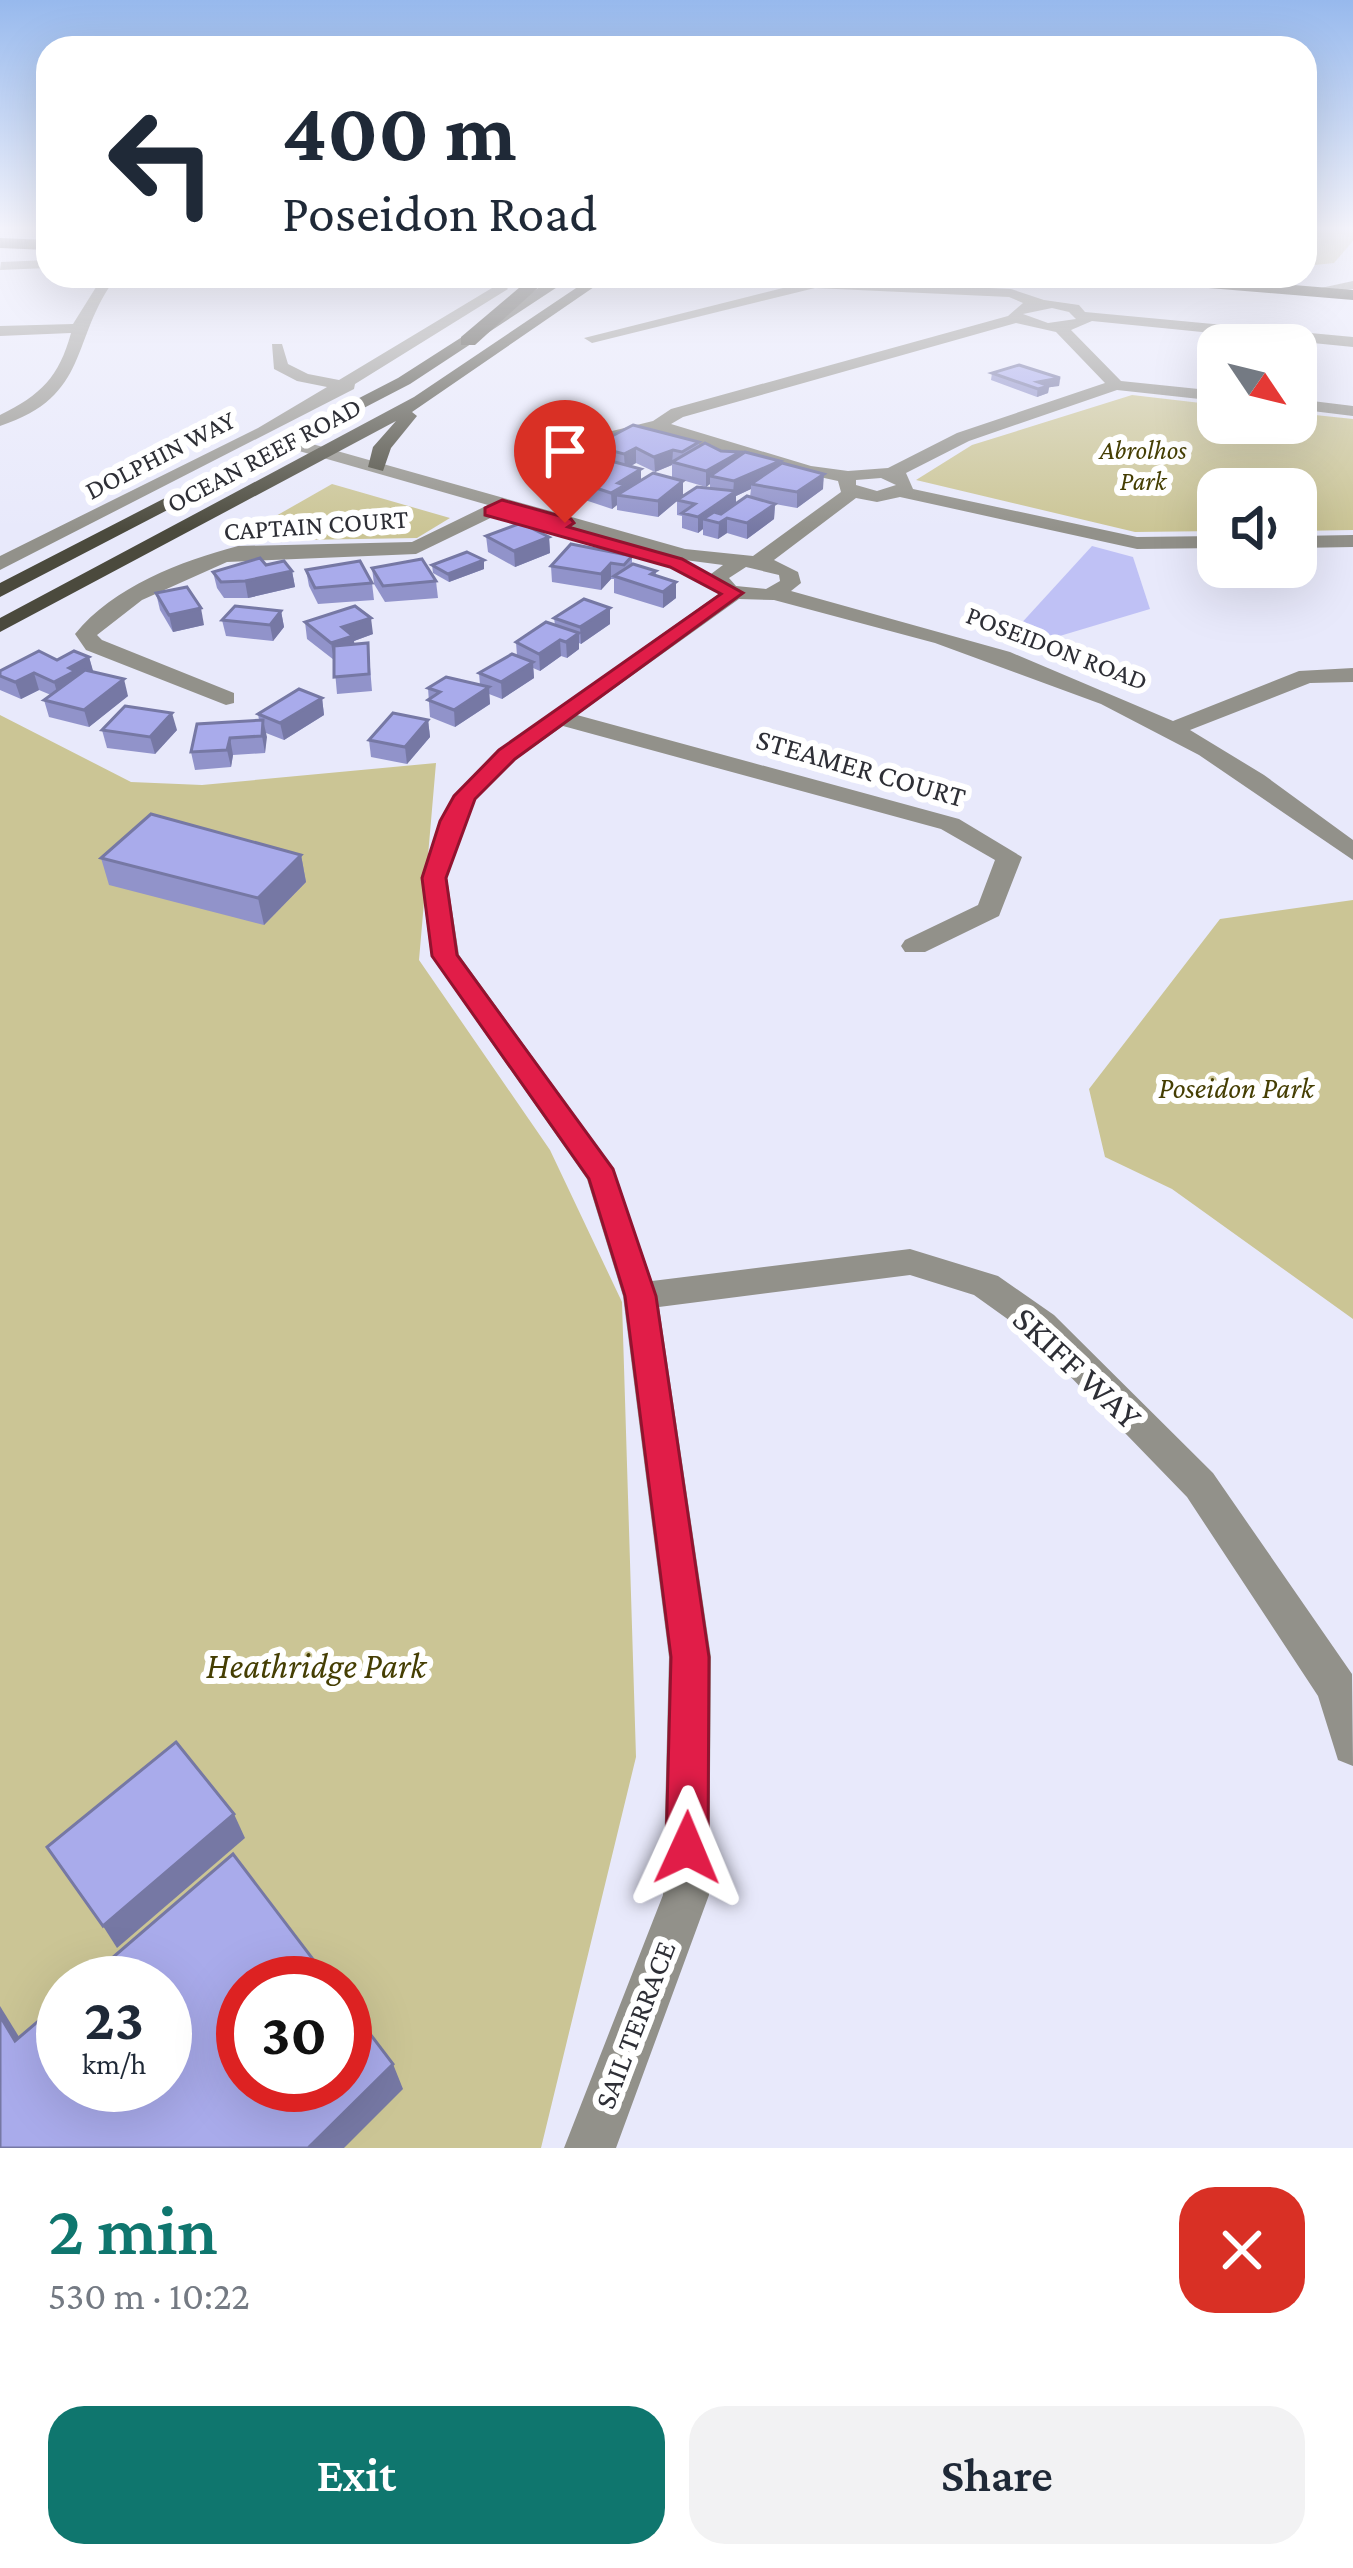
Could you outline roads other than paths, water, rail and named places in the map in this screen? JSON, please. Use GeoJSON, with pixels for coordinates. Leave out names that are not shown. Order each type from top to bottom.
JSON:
{"type":"FeatureCollection","features":[{"type":"Feature","properties":{"kind":"highway"},"geometry":{"type":"LineString","coordinates":[[468,341],[480,330]]}},
{"type":"Feature","properties":{"kind":"main road","name":"OCEAN REEF ROAD"},"geometry":{"type":"LineString","coordinates":[[0,591],[282,448],[484,330]]}},
{"type":"Feature","properties":{"kind":"main road","name":"OCEAN REEF ROAD"},"geometry":{"type":"LineString","coordinates":[[0,626],[319,458],[420,401],[527,330]]}},
{"type":"Feature","properties":{"kind":"main road"},"geometry":{"type":"LineString","coordinates":[[377,467],[382,447],[420,401]]}},
{"type":"Feature","properties":{"kind":"street"},"geometry":{"type":"LineString","coordinates":[[0,332],[35,330]]}},
{"type":"Feature","properties":{"kind":"street"},"geometry":{"type":"LineString","coordinates":[[0,421],[58,390],[68,374],[79,330]]}},
{"type":"Feature","properties":{"kind":"street","name":"DOLPHIN WAY"},"geometry":{"type":"LineString","coordinates":[[0,564],[348,386],[436,330]]}},
{"type":"Feature","properties":{"kind":"street"},"geometry":{"type":"LineString","coordinates":[[592,338],[624,330]]}},
{"type":"Feature","properties":{"kind":"street"},"geometry":{"type":"LineString","coordinates":[[523,455],[659,425],[677,413],[972,330]]}},
{"type":"Feature","properties":{"kind":"street"},"geometry":{"type":"LineString","coordinates":[[1062,330],[1116,385]]}},
{"type":"Feature","properties":{"kind":"street"},"geometry":{"type":"LineString","coordinates":[[1232,330],[1353,342]]}},
{"type":"Feature","properties":{"kind":"street"},"geometry":{"type":"LineString","coordinates":[[277,347],[280,366],[302,378],[348,386]]}},
{"type":"Feature","properties":{"kind":"street"},"geometry":{"type":"LineString","coordinates":[[659,425],[857,488],[896,483],[963,437],[1116,385],[1197,394]]}},
{"type":"Feature","properties":{"kind":"street"},"geometry":{"type":"LineString","coordinates":[[1317,406],[1353,410]]}},
{"type":"Feature","properties":{"kind":"street"},"geometry":{"type":"LineString","coordinates":[[282,448],[676,563],[784,582]]}},
{"type":"Feature","properties":{"kind":"street"},"geometry":{"type":"LineString","coordinates":[[319,458],[377,467],[497,508]]}},
{"type":"Feature","properties":{"kind":"street"},"geometry":{"type":"LineString","coordinates":[[784,582],[868,471],[896,483],[1137,543],[1197,542]]}},
{"type":"Feature","properties":{"kind":"street","name":"SAIL TERRACE"},"geometry":{"type":"LineString","coordinates":[[590,2148],[686,1895],[690,1657],[640,1296],[602,1176],[445,956],[434,878],[452,821],[479,782],[737,575],[857,488]]}},
{"type":"Feature","properties":{"kind":"street","name":"CAPTAIN COURT"},"geometry":{"type":"LineString","coordinates":[[226,698],[94,645],[86,634],[109,611],[210,560],[238,553],[416,548],[497,508]]}},
{"type":"Feature","properties":{"kind":"street"},"geometry":{"type":"LineString","coordinates":[[1317,542],[1353,541]]}},
{"type":"Feature","properties":{"kind":"street"},"geometry":{"type":"LineString","coordinates":[[737,575],[784,582]]}},
{"type":"Feature","properties":{"kind":"street","name":"POSEIDON ROAD"},"geometry":{"type":"LineString","coordinates":[[784,582],[831,605],[993,653],[1184,724],[1280,775],[1353,832]]}},
{"type":"Feature","properties":{"kind":"street"},"geometry":{"type":"LineString","coordinates":[[1184,724],[1307,676],[1353,675]]}},
{"type":"Feature","properties":{"kind":"street","name":"STEAMER COURT"},"geometry":{"type":"LineString","coordinates":[[557,717],[950,824],[1009,857],[990,910],[915,946]]}},
{"type":"Feature","properties":{"kind":"street","name":"POSEIDON ROAD"},"geometry":{"type":"LineString","coordinates":[[1184,724],[1353,852]]}},
{"type":"Feature","properties":{"kind":"street","name":"SKIFF WAY"},"geometry":{"type":"LineString","coordinates":[[640,1296],[910,1262],[986,1285],[1042,1325],[1200,1485],[1345,1687],[1353,1745]]}},
{"type":"Feature","properties":{"kind":"water"},"geometry":{"type":"Polygon","coordinates":[[[1092,546],[1133,557],[1150,609],[1053,638],[1017,628],[1092,546]]]}},
{"type":"Feature","properties":{"kind":"park label","name":"Abrolhos Park"},"geometry":{"type":"Point","coordinates":[1143,466]}},
{"type":"Feature","properties":{"kind":"park label","name":"Poseidon Park"},"geometry":{"type":"Point","coordinates":[1236,1088]}},
{"type":"Feature","properties":{"kind":"park label","name":"Heathridge Park"},"geometry":{"type":"Point","coordinates":[316,1665]}}]}
